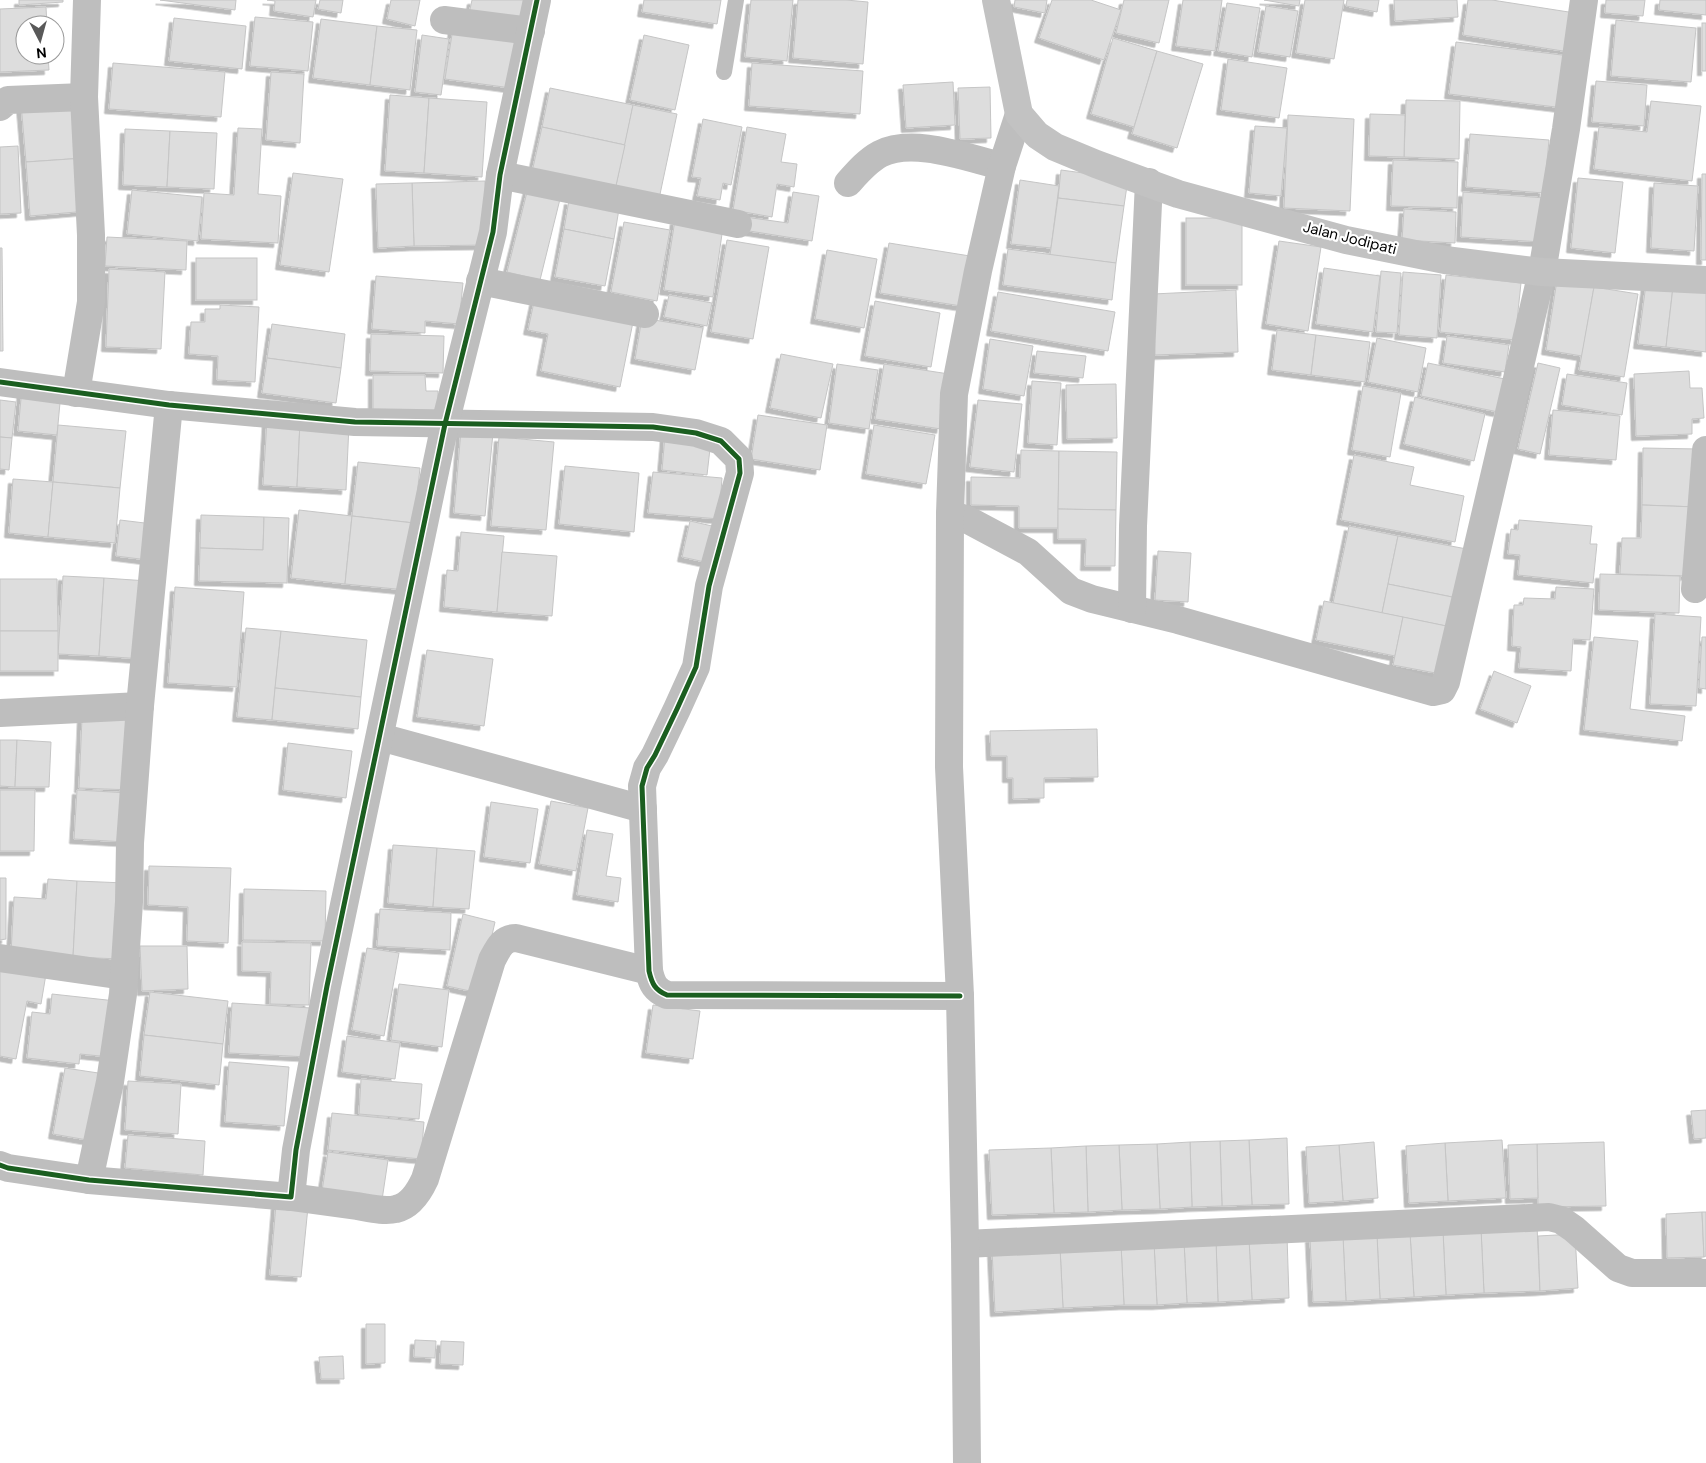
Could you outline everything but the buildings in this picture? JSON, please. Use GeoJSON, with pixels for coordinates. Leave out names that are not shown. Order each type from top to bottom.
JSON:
{"type":"FeatureCollection","features":[{"type":"Feature","properties":{"kind":"street"},"geometry":{"type":"LineString","coordinates":[[76,393],[91,302],[92,235],[84,97],[88,0]]}},
{"type":"Feature","properties":{"kind":"street"},"geometry":{"type":"LineString","coordinates":[[291,1197],[296,1150],[327,986],[445,424],[493,232],[500,175],[536,0]]}},
{"type":"Feature","properties":{"kind":"street"},"geometry":{"type":"LineString","coordinates":[[967,1463],[960,996],[949,767],[950,514],[954,394],[978,271],[1002,166],[1019,114],[996,0]]}},
{"type":"Feature","properties":{"kind":"street"},"geometry":{"type":"LineString","coordinates":[[950,514],[968,520],[1028,552],[1071,591],[1092,599],[1178,620],[1433,692],[1442,690],[1446,682],[1542,272],[1566,129],[1584,0]]}},
{"type":"Feature","properties":{"kind":"street"},"geometry":{"type":"LineString","coordinates":[[444,20],[531,31]]}},
{"type":"Feature","properties":{"kind":"street"},"geometry":{"type":"LineString","coordinates":[[0,107],[8,100],[84,97]]}},
{"type":"Feature","properties":{"kind":"street","name":"Jalan Jodipati"},"geometry":{"type":"LineString","coordinates":[[1019,114],[1037,135],[1054,147],[1096,164],[1178,194],[1346,240],[1445,260],[1542,272],[1706,280]]}},
{"type":"Feature","properties":{"kind":"street"},"geometry":{"type":"LineString","coordinates":[[848,183],[863,167],[879,155],[906,147],[936,150],[1002,166]]}},
{"type":"Feature","properties":{"kind":"street"},"geometry":{"type":"LineString","coordinates":[[500,175],[738,224]]}},
{"type":"Feature","properties":{"kind":"street"},"geometry":{"type":"LineString","coordinates":[[1132,609],[1134,516],[1149,182]]}},
{"type":"Feature","properties":{"kind":"street"},"geometry":{"type":"LineString","coordinates":[[480,281],[645,314]]}},
{"type":"Feature","properties":{"kind":"street"},"geometry":{"type":"LineString","coordinates":[[0,382],[169,405],[355,422],[653,427],[696,433],[721,441],[738,459],[740,473],[709,586],[696,667],[678,709],[647,768],[642,786],[649,971],[654,987],[659,992],[668,995],[960,996]]}},
{"type":"Feature","properties":{"kind":"street"},"geometry":{"type":"LineString","coordinates":[[89,1180],[110,1082],[123,994],[129,902],[130,843],[140,706],[169,405]]}},
{"type":"Feature","properties":{"kind":"street"},"geometry":{"type":"LineString","coordinates":[[1695,589],[1706,450]]}},
{"type":"Feature","properties":{"kind":"street"},"geometry":{"type":"LineString","coordinates":[[0,713],[140,706]]}},
{"type":"Feature","properties":{"kind":"street"},"geometry":{"type":"LineString","coordinates":[[380,737],[643,809]]}},
{"type":"Feature","properties":{"kind":"street"},"geometry":{"type":"LineString","coordinates":[[0,1166],[89,1180],[291,1197],[376,1209],[396,1209],[414,1198],[425,1179],[492,960],[499,945],[505,940],[516,938],[649,971]]}},
{"type":"Feature","properties":{"kind":"street"},"geometry":{"type":"LineString","coordinates":[[0,958],[124,976]]}},
{"type":"Feature","properties":{"kind":"street"},"geometry":{"type":"LineString","coordinates":[[965,1244],[1549,1217],[1561,1220],[1574,1229],[1618,1268],[1625,1271],[1632,1273],[1706,1272]]}},
{"type":"Feature","properties":{"kind":"lane"},"geometry":{"type":"LineString","coordinates":[[724,72],[736,0]]}},
{"type":"Feature","properties":{"kind":"cycle path"},"geometry":{"type":"LineString","coordinates":[[0,1165],[8,1168],[89,1180],[291,1197],[296,1150],[327,986],[445,424],[493,232],[500,175],[537,0]]}},
{"type":"Feature","properties":{"kind":"cycle path"},"geometry":{"type":"LineString","coordinates":[[0,382],[169,405],[355,422],[653,427],[696,433],[721,441],[739,459],[740,473],[709,586],[696,667],[655,755],[647,768],[642,786],[649,971],[653,983],[657,989],[667,995],[960,996]]}}]}
